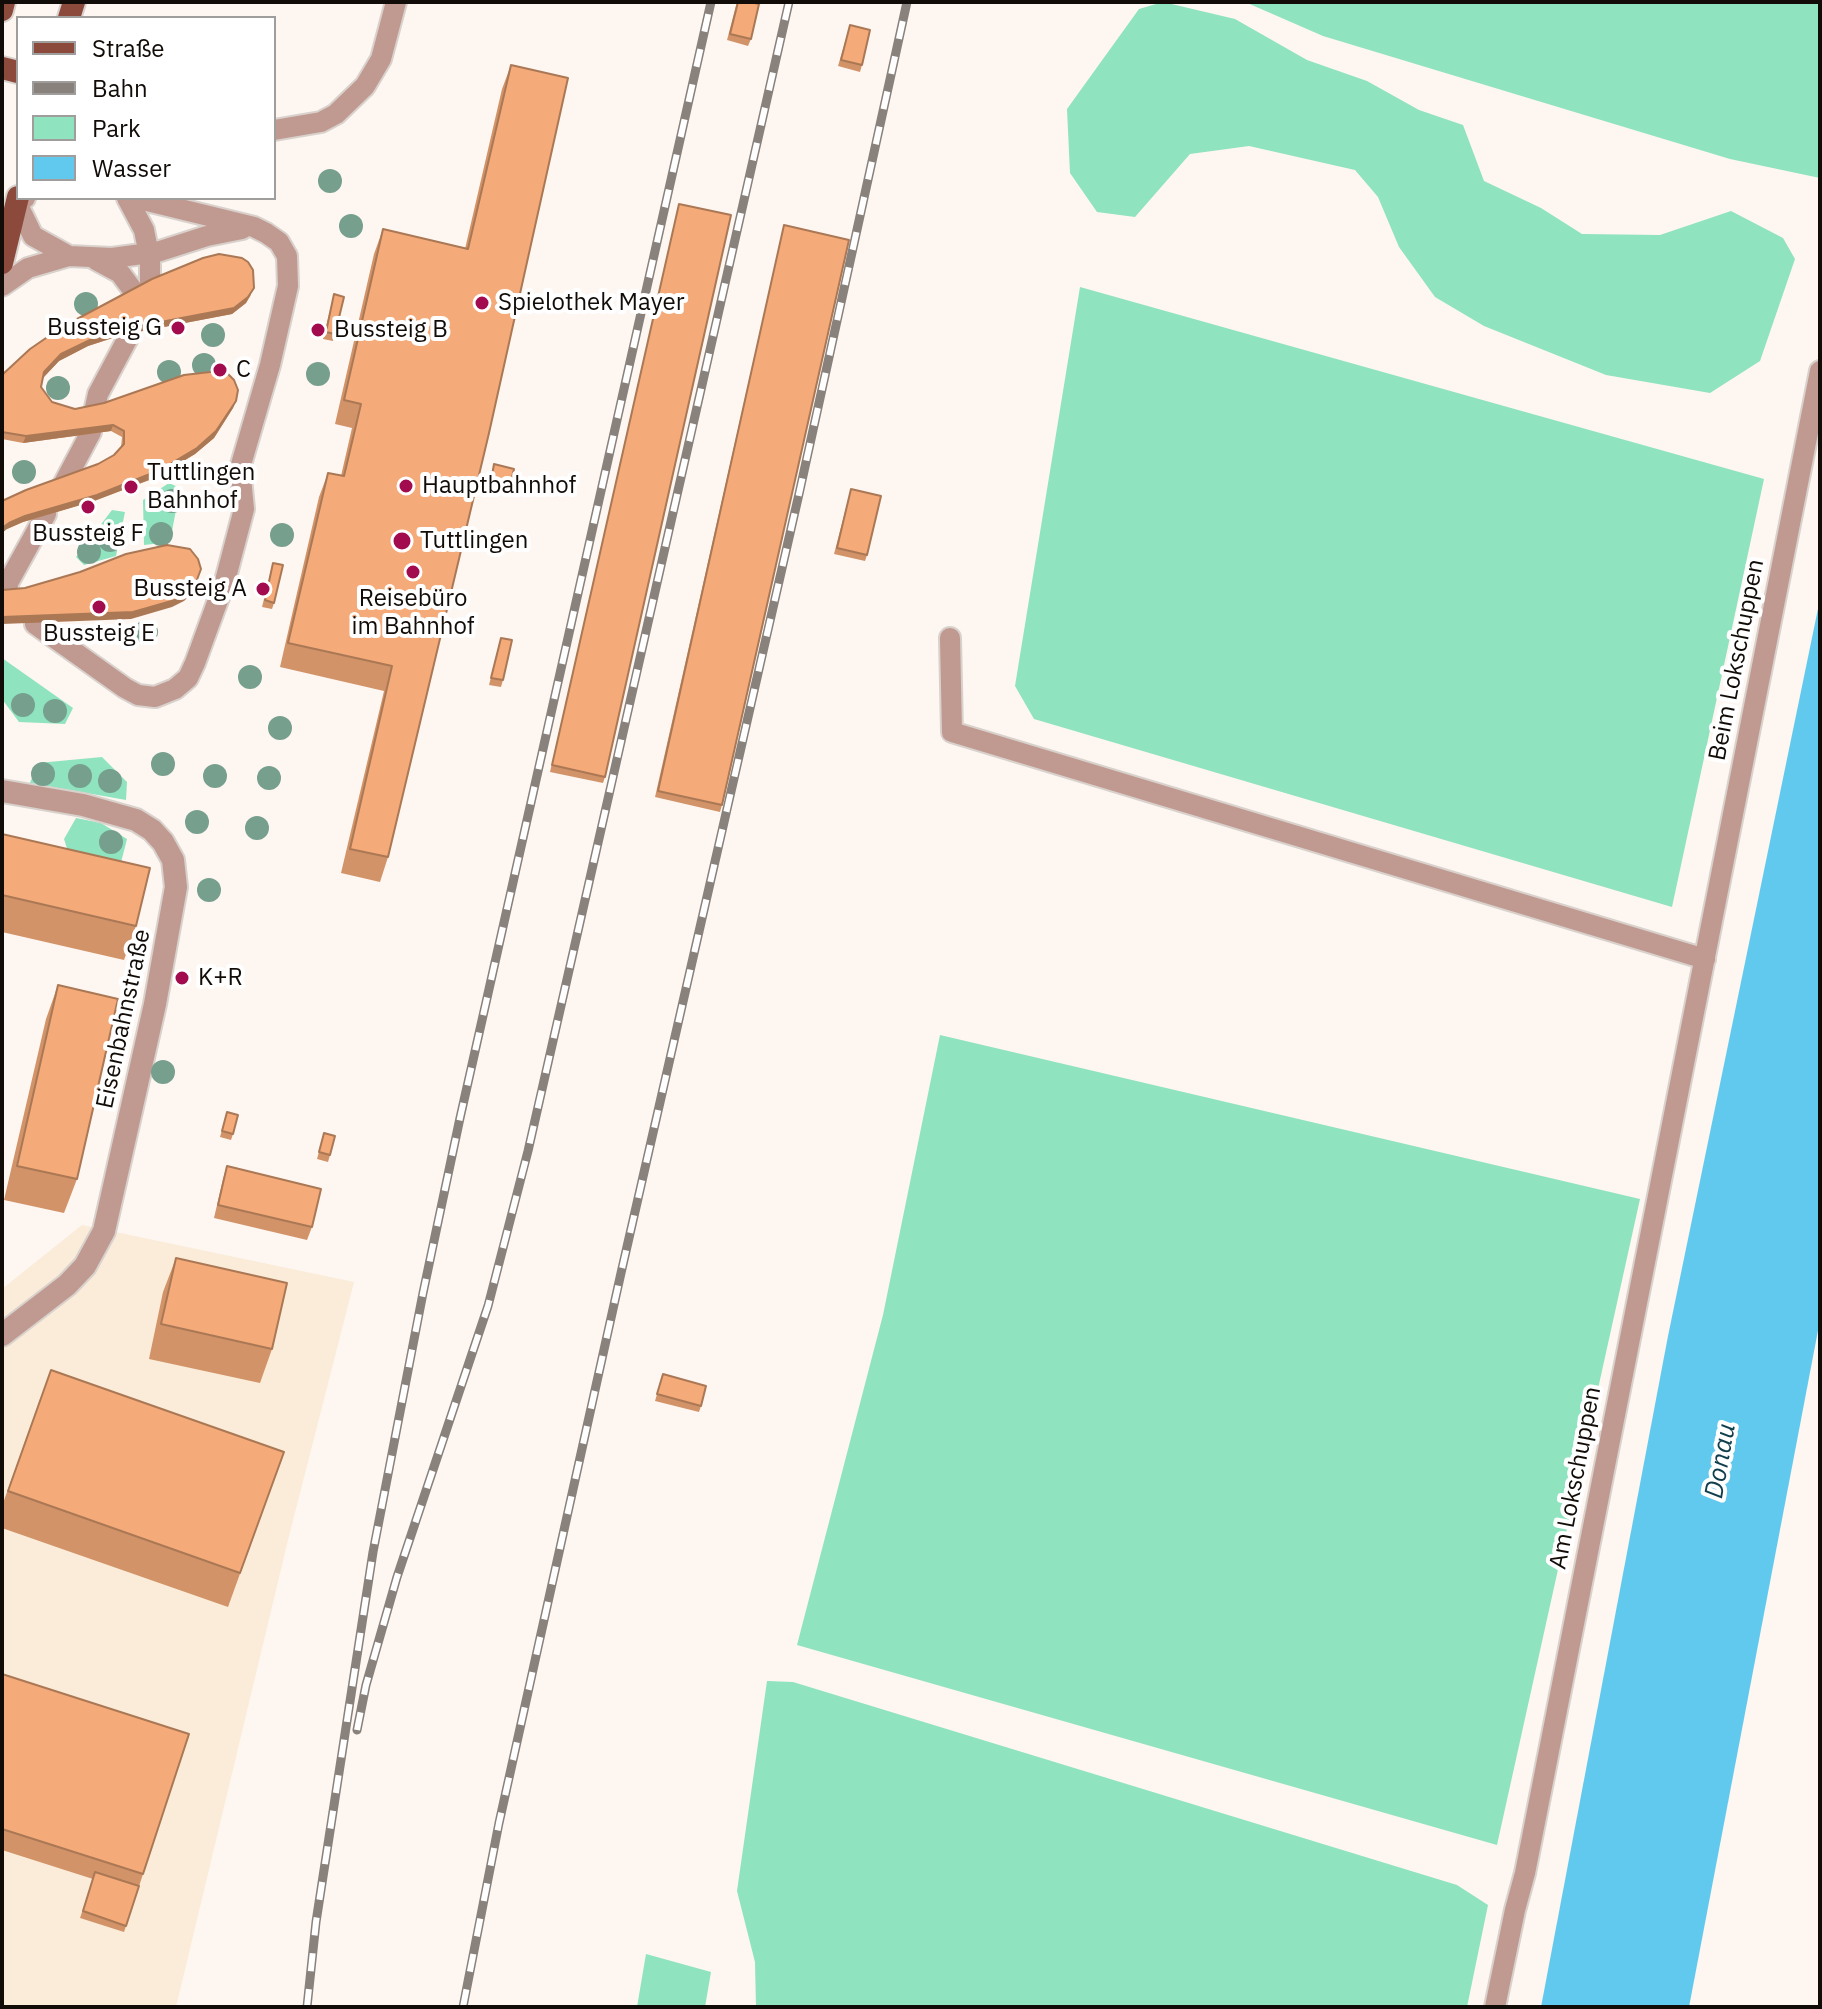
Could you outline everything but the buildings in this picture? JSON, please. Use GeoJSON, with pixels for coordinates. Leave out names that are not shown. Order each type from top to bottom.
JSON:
{"type":"FeatureCollection","features":[{"type":"Feature","properties":{"kind":"main road"},"geometry":{"type":"LineString","coordinates":[[2,10],[4,2]]}},
{"type":"Feature","properties":{"kind":"main road"},"geometry":{"type":"LineString","coordinates":[[2,263],[16,199]]}},
{"type":"Feature","properties":{"kind":"street","name":"Eisenbahnstraße"},"geometry":{"type":"LineString","coordinates":[[2,791],[83,805],[136,820],[163,842],[173,860],[176,887],[155,1004],[104,1231],[85,1266],[67,1285],[2,1335]]}},
{"type":"Feature","properties":{"kind":"lane"},"geometry":{"type":"LineString","coordinates":[[276,130],[321,122],[336,114],[365,86],[381,59],[396,2]]}},
{"type":"Feature","properties":{"kind":"lane"},"geometry":{"type":"LineString","coordinates":[[16,200],[33,236],[78,256],[99,260],[142,289],[150,260],[144,230],[128,200]]}},
{"type":"Feature","properties":{"kind":"lane"},"geometry":{"type":"LineString","coordinates":[[35,624],[138,695],[155,697],[175,689],[188,678],[229,567],[244,509],[240,468],[270,365],[288,286],[287,256],[279,242],[254,227],[143,200]]}},
{"type":"Feature","properties":{"kind":"lane"},"geometry":{"type":"LineString","coordinates":[[2,286],[28,268],[78,256],[112,258],[157,252],[228,230],[254,227]]}},
{"type":"Feature","properties":{"kind":"lane"},"geometry":{"type":"LineString","coordinates":[[64,483],[92,422],[98,394],[130,334]]}},
{"type":"Feature","properties":{"kind":"lane","name":"Beim Lokschuppen"},"geometry":{"type":"LineString","coordinates":[[1705,959],[1820,371]]}},
{"type":"Feature","properties":{"kind":"lane"},"geometry":{"type":"LineString","coordinates":[[7,596],[8,583],[46,514]]}},
{"type":"Feature","properties":{"kind":"lane"},"geometry":{"type":"LineString","coordinates":[[950,638],[952,732],[1705,959]]}},
{"type":"Feature","properties":{"kind":"lane","name":"Am Lokschuppen"},"geometry":{"type":"LineString","coordinates":[[1495,2007],[1525,1873],[1705,959]]}},
{"type":"Feature","properties":{"kind":"shaded area"},"geometry":{"type":"Polygon","coordinates":[[[82,1225],[354,1282],[288,1540],[176,2007],[2,2007],[2,1289],[82,1225]]]}},
{"type":"Feature","properties":{"kind":"green space"},"geometry":{"type":"Polygon","coordinates":[[[1163,2],[1235,19],[1307,60],[1367,81],[1419,110],[1463,125],[1484,181],[1541,208],[1582,234],[1660,235],[1731,211],[1783,238],[1795,259],[1760,361],[1710,393],[1606,375],[1484,326],[1435,297],[1399,247],[1378,197],[1355,170],[1249,146],[1190,154],[1135,217],[1097,212],[1070,173],[1067,109],[1139,9],[1163,2]]]}},
{"type":"Feature","properties":{"kind":"green space"},"geometry":{"type":"Polygon","coordinates":[[[1245,2],[1820,2],[1820,178],[1730,159],[1323,36],[1245,2]]]}},
{"type":"Feature","properties":{"kind":"green space"},"geometry":{"type":"Polygon","coordinates":[[[1080,287],[1764,479],[1672,907],[1034,719],[1015,686],[1080,287]]]}},
{"type":"Feature","properties":{"kind":"green space"},"geometry":{"type":"Polygon","coordinates":[[[169,483],[180,488],[170,542],[144,545],[143,500],[169,483]]]}},
{"type":"Feature","properties":{"kind":"green space"},"geometry":{"type":"Polygon","coordinates":[[[112,510],[125,512],[116,556],[84,565],[76,557],[112,510]]]}},
{"type":"Feature","properties":{"kind":"green space"},"geometry":{"type":"Polygon","coordinates":[[[2,658],[73,708],[65,724],[19,722],[2,699],[2,658]]]}},
{"type":"Feature","properties":{"kind":"green space"},"geometry":{"type":"Polygon","coordinates":[[[102,757],[127,782],[126,800],[30,783],[38,763],[102,757]]]}},
{"type":"Feature","properties":{"kind":"green space"},"geometry":{"type":"Polygon","coordinates":[[[76,818],[101,823],[127,839],[117,878],[73,867],[64,839],[76,818]]]}},
{"type":"Feature","properties":{"kind":"green space"},"geometry":{"type":"Polygon","coordinates":[[[940,1035],[1640,1199],[1497,1845],[797,1645],[883,1315],[940,1035]]]}},
{"type":"Feature","properties":{"kind":"green space"},"geometry":{"type":"Polygon","coordinates":[[[767,1681],[793,1682],[1457,1885],[1488,1905],[1467,2007],[756,2007],[755,1962],[737,1891],[767,1681]]]}},
{"type":"Feature","properties":{"kind":"green space"},"geometry":{"type":"Polygon","coordinates":[[[646,1954],[711,1972],[705,2007],[637,2007],[646,1954]]]}},
{"type":"Feature","properties":{"kind":"water","name":"Donau"},"geometry":{"type":"Polygon","coordinates":[[[1820,599],[1820,1320],[1689,2007],[1541,2007],[1668,1336],[1820,599]]]}},
{"type":"Feature","properties":{"kind":"railway"},"geometry":{"type":"LineString","coordinates":[[307,2007],[316,1922],[373,1552],[423,1293],[711,2]]}},
{"type":"Feature","properties":{"kind":"railway"},"geometry":{"type":"LineString","coordinates":[[357,1730],[366,1685],[397,1577],[488,1306],[528,1151],[789,2]]}},
{"type":"Feature","properties":{"kind":"railway"},"geometry":{"type":"LineString","coordinates":[[463,2007],[499,1823],[907,2]]}},
{"type":"Feature","properties":{"kind":"place","name":"Spielothek Mayer"},"geometry":{"type":"Point","coordinates":[482,303]}},
{"type":"Feature","properties":{"kind":"place","name":"Bussteig G"},"geometry":{"type":"Point","coordinates":[178,328]}},
{"type":"Feature","properties":{"kind":"place","name":"Bussteig B"},"geometry":{"type":"Point","coordinates":[318,330]}},
{"type":"Feature","properties":{"kind":"place","name":"C"},"geometry":{"type":"Point","coordinates":[220,370]}},
{"type":"Feature","properties":{"kind":"place","name":"Hauptbahnhof"},"geometry":{"type":"Point","coordinates":[406,486]}},
{"type":"Feature","properties":{"kind":"place","name":"Tuttlingen Bahnhof"},"geometry":{"type":"Point","coordinates":[131,487]}},
{"type":"Feature","properties":{"kind":"place","name":"Bussteig F"},"geometry":{"type":"Point","coordinates":[88,507]}},
{"type":"Feature","properties":{"kind":"place","name":"Tuttlingen"},"geometry":{"type":"Point","coordinates":[402,541]}},
{"type":"Feature","properties":{"kind":"place","name":"Reisebüro im Bahnhof"},"geometry":{"type":"Point","coordinates":[413,572]}},
{"type":"Feature","properties":{"kind":"place","name":"Bussteig A"},"geometry":{"type":"Point","coordinates":[263,589]}},
{"type":"Feature","properties":{"kind":"place","name":"Bussteig E"},"geometry":{"type":"Point","coordinates":[99,607]}},
{"type":"Feature","properties":{"kind":"place","name":"K+R"},"geometry":{"type":"Point","coordinates":[182,978]}}]}
